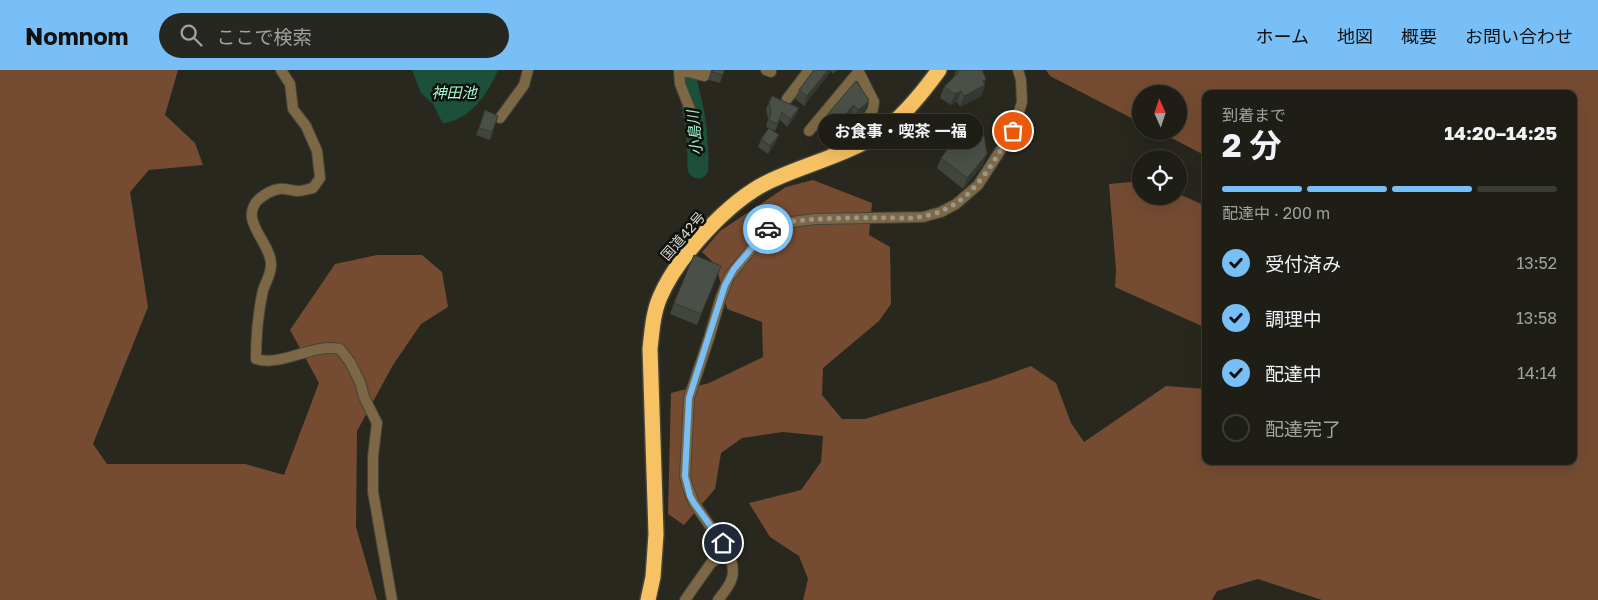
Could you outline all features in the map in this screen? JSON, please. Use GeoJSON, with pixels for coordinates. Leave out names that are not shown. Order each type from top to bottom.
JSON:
{"type":"FeatureCollection","features":[{"type":"Feature","properties":{"kind":"highway","name":"国道42号"},"geometry":{"type":"LineString","coordinates":[[648,600],[653,577],[656,534],[650,348],[652,323],[668,280],[687,253],[741,199],[768,182],[855,146],[884,130],[912,105],[939,70]]}},
{"type":"Feature","properties":{"kind":"street"},"geometry":{"type":"LineString","coordinates":[[282,70],[290,84],[293,109],[306,126],[317,151],[320,178],[313,188],[299,191],[279,189],[263,195],[255,203],[251,213],[257,234],[270,256],[272,264],[270,275],[264,288],[257,323],[256,359],[265,362],[320,349],[333,348],[340,349],[350,362],[377,423],[373,456],[373,492],[392,600]]}},
{"type":"Feature","properties":{"kind":"street"},"geometry":{"type":"LineString","coordinates":[[500,118],[524,85],[528,70]]}},
{"type":"Feature","properties":{"kind":"street"},"geometry":{"type":"LineString","coordinates":[[690,110],[680,84],[679,70],[704,76],[706,70]]}},
{"type":"Feature","properties":{"kind":"street"},"geometry":{"type":"LineString","coordinates":[[787,100],[809,70]]}},
{"type":"Feature","properties":{"kind":"street"},"geometry":{"type":"LineString","coordinates":[[809,130],[859,70],[874,102],[873,109],[869,116],[835,145],[830,157]]}},
{"type":"Feature","properties":{"kind":"street"},"geometry":{"type":"LineString","coordinates":[[718,600],[733,579],[733,566],[728,552],[690,496],[685,476],[689,398],[729,277],[759,239],[769,228],[777,224],[815,219],[923,217],[941,212],[956,204],[978,185],[1013,131],[1022,102],[1021,80],[1018,70]]}},
{"type":"Feature","properties":{"kind":"street"},"geometry":{"type":"LineString","coordinates":[[685,600],[711,563],[728,552]]}},
{"type":"Feature","properties":{"kind":"shaded area"},"geometry":{"type":"Polygon","coordinates":[[[0,70],[178,70],[165,115],[195,143],[203,165],[149,170],[130,192],[148,307],[93,444],[107,464],[245,464],[284,475],[319,383],[290,330],[335,264],[377,255],[422,255],[442,272],[448,307],[421,324],[393,365],[357,431],[356,527],[377,600],[0,600],[0,70]]]}},
{"type":"Feature","properties":{"kind":"shaded area"},"geometry":{"type":"Polygon","coordinates":[[[1046,70],[1598,70],[1598,600],[1322,600],[1258,579],[1217,591],[1212,600],[803,600],[808,579],[799,556],[770,537],[749,503],[801,490],[821,462],[823,436],[783,432],[742,438],[721,453],[715,489],[684,525],[668,514],[671,393],[709,383],[763,357],[762,322],[727,309],[716,265],[702,252],[720,231],[786,187],[813,180],[872,203],[869,235],[890,247],[891,304],[879,321],[823,368],[822,395],[842,419],[865,419],[1031,366],[1056,383],[1071,423],[1084,442],[1166,386],[1202,389],[1202,465],[1577,465],[1577,90],[1202,90],[1202,154],[1175,140],[1188,140],[1188,85],[1132,85],[1132,118],[1050,76],[1046,70]]]}},
{"type":"Feature","properties":{"kind":"shaded area"},"geometry":{"type":"Polygon","coordinates":[[[1132,182],[1132,205],[1187,205],[1187,198],[1202,204],[1202,326],[1115,287],[1116,270],[1109,184],[1132,182]]]}},
{"type":"Feature","properties":{"kind":"water","name":"神田池"},"geometry":{"type":"Polygon","coordinates":[[[412,70],[498,70],[484,96],[470,111],[462,117],[444,123],[433,104],[421,93],[412,70]]]}},
{"type":"Feature","properties":{"kind":"building"},"geometry":{"type":"Polygon","coordinates":[[[713,70],[724,70],[723,75],[712,72],[713,70]]]}},
{"type":"Feature","properties":{"kind":"building"},"geometry":{"type":"Polygon","coordinates":[[[814,70],[828,70],[807,96],[799,90],[814,70]]]}},
{"type":"Feature","properties":{"kind":"building"},"geometry":{"type":"Polygon","coordinates":[[[958,70],[982,70],[986,79],[983,81],[985,85],[964,96],[961,91],[955,94],[944,87],[959,72],[958,70]]]}},
{"type":"Feature","properties":{"kind":"building"},"geometry":{"type":"Polygon","coordinates":[[[856,81],[869,100],[858,110],[854,105],[837,123],[827,115],[856,81]]]}},
{"type":"Feature","properties":{"kind":"building"},"geometry":{"type":"Polygon","coordinates":[[[772,96],[799,108],[790,119],[782,112],[777,124],[769,120],[771,112],[769,102],[772,96]]]}},
{"type":"Feature","properties":{"kind":"building"},"geometry":{"type":"Polygon","coordinates":[[[485,110],[498,116],[492,132],[479,128],[485,110]]]}},
{"type":"Feature","properties":{"kind":"building"},"geometry":{"type":"Polygon","coordinates":[[[967,122],[984,135],[987,154],[967,178],[941,158],[967,122]]]}},
{"type":"Feature","properties":{"kind":"building"},"geometry":{"type":"Polygon","coordinates":[[[769,128],[779,135],[770,146],[761,139],[769,128]]]}},
{"type":"Feature","properties":{"kind":"building"},"geometry":{"type":"Polygon","coordinates":[[[694,255],[721,266],[701,314],[674,303],[694,255]]]}},
{"type":"Feature","properties":{"kind":"waterway","name":"小島川"},"geometry":{"type":"LineString","coordinates":[[683,70],[695,118],[698,168]]}},
{"type":"Feature","properties":{"kind":"way so far"},"geometry":{"type":"LineString","coordinates":[[768,229],[772,225],[815,219],[911,218],[941,212],[956,204],[978,185],[1013,131]]}},
{"type":"Feature","properties":{"kind":"place","name":"お食事・喫茶 一福"},"geometry":{"type":"Point","coordinates":[1013,131]}},
{"type":"Feature","properties":{"kind":"route"},"geometry":{"type":"LineString","coordinates":[[723,543],[694,503],[687,485],[685,476],[689,398],[725,285],[734,269],[768,229]]}}]}
